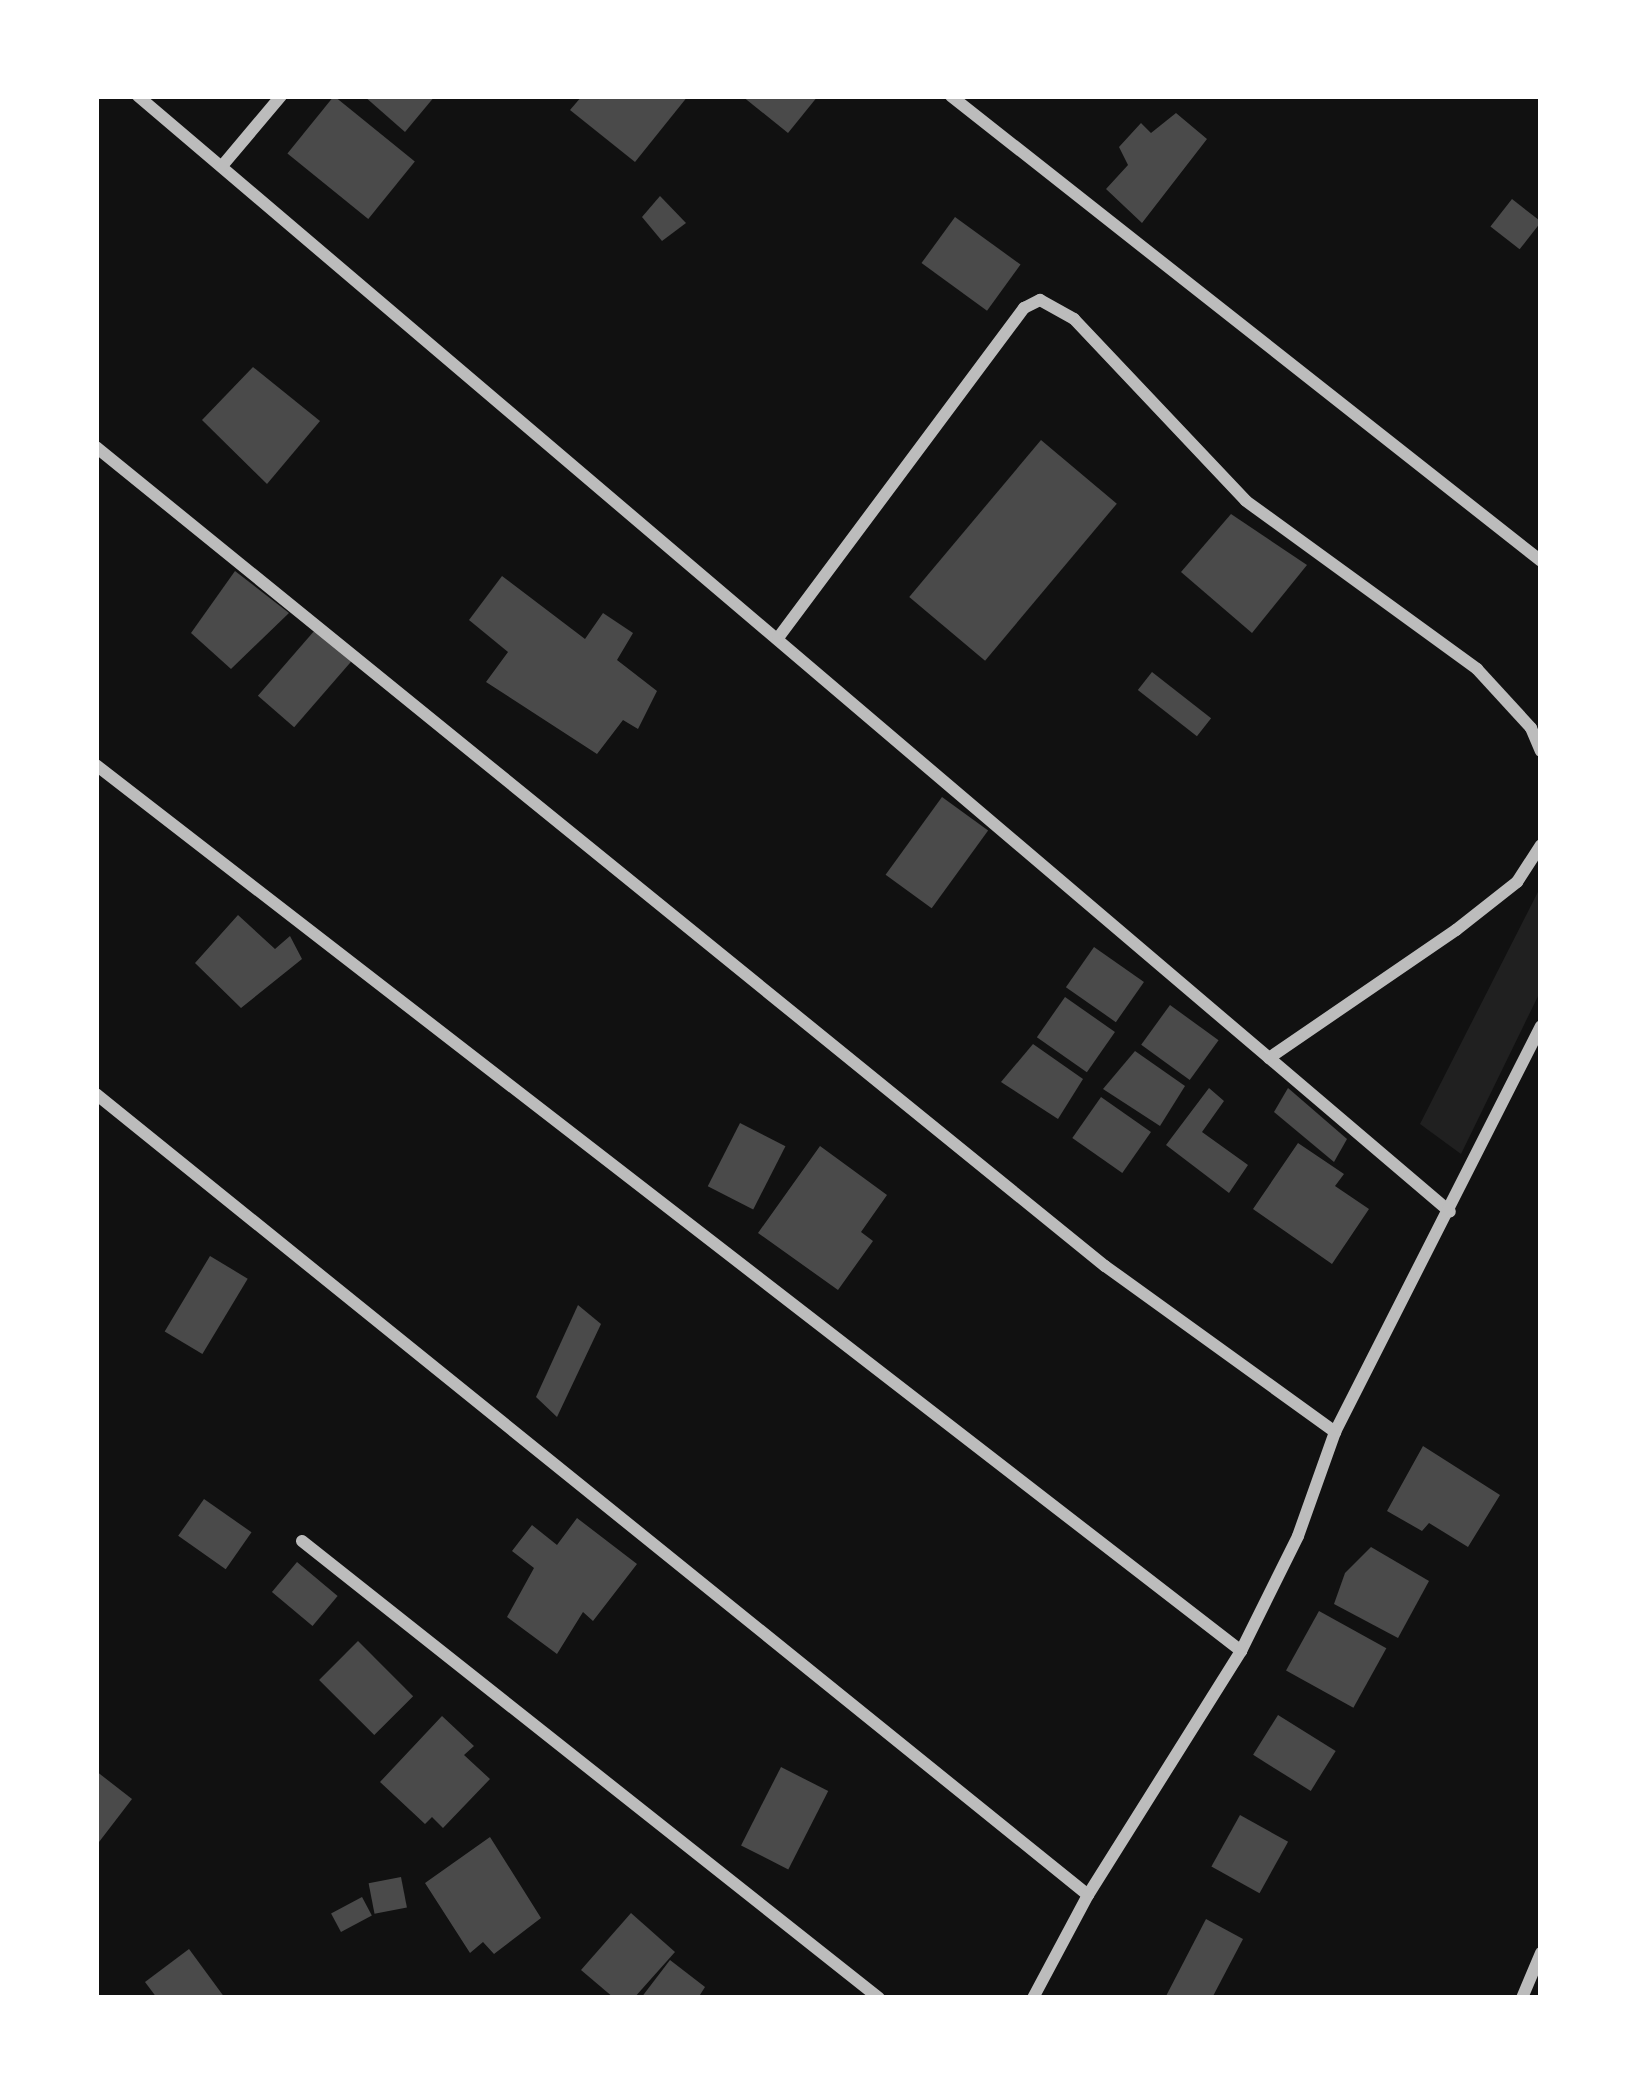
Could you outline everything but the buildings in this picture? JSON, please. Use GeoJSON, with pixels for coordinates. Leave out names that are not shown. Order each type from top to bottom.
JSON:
{"type":"FeatureCollection","features":[{"type":"Feature","properties":{"kind":"street"},"geometry":{"type":"LineString","coordinates":[[137,96],[1450,1212]]}},
{"type":"Feature","properties":{"kind":"street"},"geometry":{"type":"LineString","coordinates":[[222,166],[281,96]]}},
{"type":"Feature","properties":{"kind":"street"},"geometry":{"type":"LineString","coordinates":[[951,96],[1541,561]]}},
{"type":"Feature","properties":{"kind":"street"},"geometry":{"type":"LineString","coordinates":[[778,638],[1024,308],[1040,300],[1074,319],[1246,501],[1477,669],[1541,751]]}},
{"type":"Feature","properties":{"kind":"street"},"geometry":{"type":"LineString","coordinates":[[96,447],[1105,1266],[1335,1432]]}},
{"type":"Feature","properties":{"kind":"street"},"geometry":{"type":"LineString","coordinates":[[96,765],[1241,1651]]}},
{"type":"Feature","properties":{"kind":"street"},"geometry":{"type":"LineString","coordinates":[[1269,1058],[1456,930],[1517,882],[1541,845]]}},
{"type":"Feature","properties":{"kind":"street"},"geometry":{"type":"LineString","coordinates":[[1033,1998],[1088,1895],[1241,1651],[1298,1536],[1335,1432],[1541,1026]]}},
{"type":"Feature","properties":{"kind":"street"},"geometry":{"type":"LineString","coordinates":[[96,1094],[1088,1895]]}},
{"type":"Feature","properties":{"kind":"street"},"geometry":{"type":"LineString","coordinates":[[302,1541],[879,1998]]}},
{"type":"Feature","properties":{"kind":"street"},"geometry":{"type":"LineString","coordinates":[[1522,1998],[1541,1953]]}},
{"type":"Feature","properties":{"kind":"shaded area"},"geometry":{"type":"Polygon","coordinates":[[[1541,886],[1541,990],[1461,1154],[1420,1124],[1541,886]]]}}]}
